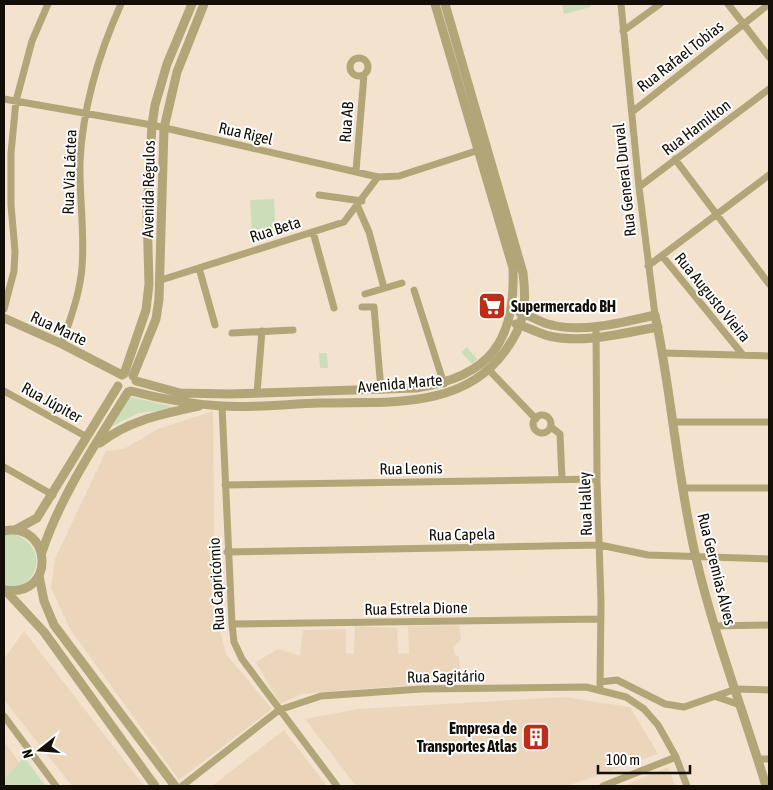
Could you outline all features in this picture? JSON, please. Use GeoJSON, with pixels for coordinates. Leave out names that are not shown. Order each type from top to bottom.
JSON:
{"type":"FeatureCollection","features":[{"type":"Feature","properties":{"kind":"street"},"geometry":{"type":"LineString","coordinates":[[4,309],[14,271],[15,251],[11,205],[16,101],[32,41],[48,4]]}},
{"type":"Feature","properties":{"kind":"street","name":"Rua Via Láctea"},"geometry":{"type":"LineString","coordinates":[[62,344],[76,300],[82,266],[80,161],[85,114],[96,68],[121,4]]}},
{"type":"Feature","properties":{"kind":"street","name":"Avenida Régulos"},"geometry":{"type":"LineString","coordinates":[[125,378],[140,332],[149,284],[147,212],[152,125],[166,64],[192,4]]}},
{"type":"Feature","properties":{"kind":"street","name":"Avenida Régulos"},"geometry":{"type":"LineString","coordinates":[[15,530],[26,526],[37,518],[53,495],[125,378],[156,319],[161,280],[161,182],[164,128],[178,72],[204,4]]}},
{"type":"Feature","properties":{"kind":"street","name":"Rua General Durval"},"geometry":{"type":"LineString","coordinates":[[620,4],[648,266],[663,353]]}},
{"type":"Feature","properties":{"kind":"street"},"geometry":{"type":"LineString","coordinates":[[623,31],[660,4]]}},
{"type":"Feature","properties":{"kind":"street"},"geometry":{"type":"LineString","coordinates":[[728,4],[769,57]]}},
{"type":"Feature","properties":{"kind":"street","name":"Rua Rafael Tobias"},"geometry":{"type":"LineString","coordinates":[[632,112],[769,4]]}},
{"type":"Feature","properties":{"kind":"street"},"geometry":{"type":"LineString","coordinates":[[436,6],[446,5]]}},
{"type":"Feature","properties":{"kind":"street","name":"Avenida Marte"},"geometry":{"type":"LineString","coordinates":[[436,6],[483,149],[519,256],[525,292],[524,314],[521,326],[502,356],[485,367],[444,384],[381,390],[180,393],[125,378],[121,391],[172,401],[222,406],[405,400],[432,398],[453,393],[470,384],[485,367],[508,322],[514,290],[513,268],[483,149],[446,5]]}},
{"type":"Feature","properties":{"kind":"street","name":"Rua AB"},"geometry":{"type":"LineString","coordinates":[[356,171],[364,75]]}},
{"type":"Feature","properties":{"kind":"street","name":"Rua Hamilton"},"geometry":{"type":"LineString","coordinates":[[639,187],[769,89]]}},
{"type":"Feature","properties":{"kind":"street","name":"Rua Rigel"},"geometry":{"type":"LineString","coordinates":[[4,99],[152,125],[378,177],[399,176],[483,149]]}},
{"type":"Feature","properties":{"kind":"street"},"geometry":{"type":"LineString","coordinates":[[675,159],[769,284]]}},
{"type":"Feature","properties":{"kind":"street","name":"Rua Beta"},"geometry":{"type":"LineString","coordinates":[[161,280],[344,222],[360,204],[378,177]]}},
{"type":"Feature","properties":{"kind":"street"},"geometry":{"type":"LineString","coordinates":[[648,266],[769,177]]}},
{"type":"Feature","properties":{"kind":"street"},"geometry":{"type":"LineString","coordinates":[[319,195],[360,204],[384,288]]}},
{"type":"Feature","properties":{"kind":"street"},"geometry":{"type":"LineString","coordinates":[[313,232],[334,308]]}},
{"type":"Feature","properties":{"kind":"street","name":"Rua Augusto Vieira"},"geometry":{"type":"LineString","coordinates":[[662,257],[743,355]]}},
{"type":"Feature","properties":{"kind":"street"},"geometry":{"type":"LineString","coordinates":[[199,268],[215,324]]}},
{"type":"Feature","properties":{"kind":"street"},"geometry":{"type":"LineString","coordinates":[[365,294],[402,283]]}},
{"type":"Feature","properties":{"kind":"street"},"geometry":{"type":"LineString","coordinates":[[414,290],[444,384]]}},
{"type":"Feature","properties":{"kind":"street"},"geometry":{"type":"LineString","coordinates":[[362,307],[374,307],[381,390]]}},
{"type":"Feature","properties":{"kind":"street"},"geometry":{"type":"LineString","coordinates":[[511,311],[524,314],[553,326],[596,326],[655,315]]}},
{"type":"Feature","properties":{"kind":"street","name":"Rua Marte"},"geometry":{"type":"LineString","coordinates":[[4,318],[62,344],[125,378]]}},
{"type":"Feature","properties":{"kind":"street"},"geometry":{"type":"LineString","coordinates":[[508,322],[550,336],[566,338],[597,337],[658,327]]}},
{"type":"Feature","properties":{"kind":"street","name":"Rua Halley"},"geometry":{"type":"LineString","coordinates":[[596,326],[597,479],[601,619],[600,685]]}},
{"type":"Feature","properties":{"kind":"street"},"geometry":{"type":"LineString","coordinates":[[232,333],[293,330]]}},
{"type":"Feature","properties":{"kind":"street"},"geometry":{"type":"LineString","coordinates":[[257,404],[262,331]]}},
{"type":"Feature","properties":{"kind":"street"},"geometry":{"type":"LineString","coordinates":[[663,353],[769,356]]}},
{"type":"Feature","properties":{"kind":"street","name":"Rua Geremias Alves"},"geometry":{"type":"LineString","coordinates":[[663,353],[682,488],[696,558],[714,626],[766,786]]}},
{"type":"Feature","properties":{"kind":"street"},"geometry":{"type":"LineString","coordinates":[[485,367],[536,418]]}},
{"type":"Feature","properties":{"kind":"street"},"geometry":{"type":"LineString","coordinates":[[42,552],[57,515],[93,447],[129,392],[135,387],[125,378]]}},
{"type":"Feature","properties":{"kind":"street","name":"Rua Júpiter"},"geometry":{"type":"LineString","coordinates":[[4,391],[87,437]]}},
{"type":"Feature","properties":{"kind":"street"},"geometry":{"type":"LineString","coordinates":[[93,447],[116,429],[206,405]]}},
{"type":"Feature","properties":{"kind":"street","name":"Rua Capricórnio"},"geometry":{"type":"LineString","coordinates":[[222,406],[227,552],[234,642],[242,659],[337,786]]}},
{"type":"Feature","properties":{"kind":"street"},"geometry":{"type":"LineString","coordinates":[[536,418],[543,416],[548,418],[551,427],[560,434],[562,479]]}},
{"type":"Feature","properties":{"kind":"street"},"geometry":{"type":"LineString","coordinates":[[536,418],[534,424],[537,432],[545,433],[551,427]]}},
{"type":"Feature","properties":{"kind":"street"},"geometry":{"type":"LineString","coordinates":[[672,422],[769,422]]}},
{"type":"Feature","properties":{"kind":"street"},"geometry":{"type":"LineString","coordinates":[[4,467],[53,495]]}},
{"type":"Feature","properties":{"kind":"street","name":"Rua Leonis"},"geometry":{"type":"LineString","coordinates":[[225,484],[597,479]]}},
{"type":"Feature","properties":{"kind":"street"},"geometry":{"type":"LineString","coordinates":[[682,488],[769,488]]}},
{"type":"Feature","properties":{"kind":"street"},"geometry":{"type":"LineString","coordinates":[[4,531],[15,530],[32,537],[42,552],[43,560],[39,576],[44,601],[54,625],[175,786]]}},
{"type":"Feature","properties":{"kind":"street","name":"Rua Capela"},"geometry":{"type":"LineString","coordinates":[[227,552],[600,545],[648,555],[769,559]]}},
{"type":"Feature","properties":{"kind":"street"},"geometry":{"type":"LineString","coordinates":[[5,590],[25,589],[39,576]]}},
{"type":"Feature","properties":{"kind":"street"},"geometry":{"type":"LineString","coordinates":[[5,590],[44,632],[155,786]]}},
{"type":"Feature","properties":{"kind":"street","name":"Rua Estrela Dione"},"geometry":{"type":"LineString","coordinates":[[232,624],[601,619]]}},
{"type":"Feature","properties":{"kind":"street"},"geometry":{"type":"LineString","coordinates":[[714,626],[769,625]]}},
{"type":"Feature","properties":{"kind":"street"},"geometry":{"type":"LineString","coordinates":[[600,685],[617,680],[657,701],[673,706],[693,705],[736,689],[769,690]]}},
{"type":"Feature","properties":{"kind":"street","name":"Rua Sagitário"},"geometry":{"type":"LineString","coordinates":[[182,786],[279,710],[306,700],[333,694],[421,689],[586,687],[600,685],[626,697],[644,709],[658,726],[676,758],[688,786]]}},
{"type":"Feature","properties":{"kind":"street"},"geometry":{"type":"LineString","coordinates":[[717,697],[740,705]]}},
{"type":"Feature","properties":{"kind":"street"},"geometry":{"type":"LineString","coordinates":[[4,716],[56,786]]}},
{"type":"Feature","properties":{"kind":"street"},"geometry":{"type":"LineString","coordinates":[[603,786],[676,758]]}},
{"type":"Feature","properties":{"kind":"street"},"geometry":{"type":"LineString","coordinates":[[758,759],[769,759]]}},
{"type":"Feature","properties":{"kind":"shaded area"},"geometry":{"type":"Polygon","coordinates":[[[213,411],[215,611],[226,654],[272,709],[179,780],[70,629],[51,588],[55,559],[106,451],[124,449],[158,429],[213,411]]]}},
{"type":"Feature","properties":{"kind":"shaded area"},"geometry":{"type":"Polygon","coordinates":[[[459,625],[461,639],[453,648],[455,654],[459,657],[461,681],[302,694],[280,704],[256,662],[278,649],[300,656],[303,630],[346,629],[346,653],[354,654],[355,626],[397,628],[398,653],[409,654],[408,626],[459,625]]]}},
{"type":"Feature","properties":{"kind":"shaded area"},"geometry":{"type":"Polygon","coordinates":[[[24,631],[144,786],[72,786],[4,700],[4,659],[24,631]]]}},
{"type":"Feature","properties":{"kind":"shaded area"},"geometry":{"type":"Polygon","coordinates":[[[564,697],[630,707],[658,754],[567,786],[356,786],[305,719],[358,709],[564,697]]]}},
{"type":"Feature","properties":{"kind":"shaded area"},"geometry":{"type":"Polygon","coordinates":[[[284,730],[327,786],[212,786],[284,730]]]}},
{"type":"Feature","properties":{"kind":"shaded area"},"geometry":{"type":"Polygon","coordinates":[[[4,741],[36,786],[4,786],[4,741]]]}},
{"type":"Feature","properties":{"kind":"shaded area"},"geometry":{"type":"Polygon","coordinates":[[[668,767],[675,786],[623,786],[668,767]]]}},
{"type":"Feature","properties":{"kind":"green space"},"geometry":{"type":"Polygon","coordinates":[[[562,4],[590,4],[591,7],[564,14],[562,4]]]}},
{"type":"Feature","properties":{"kind":"green space"},"geometry":{"type":"Polygon","coordinates":[[[274,199],[276,235],[252,236],[250,200],[274,199]]]}},
{"type":"Feature","properties":{"kind":"green space"},"geometry":{"type":"Polygon","coordinates":[[[467,347],[477,359],[472,364],[461,352],[467,347]]]}},
{"type":"Feature","properties":{"kind":"green space"},"geometry":{"type":"Polygon","coordinates":[[[319,353],[327,353],[328,368],[320,368],[319,353]]]}},
{"type":"Feature","properties":{"kind":"green space"},"geometry":{"type":"Polygon","coordinates":[[[130,397],[180,408],[138,413],[111,427],[130,397]]]}},
{"type":"Feature","properties":{"kind":"green space"},"geometry":{"type":"Polygon","coordinates":[[[15,534],[27,542],[34,551],[36,561],[35,571],[30,579],[22,585],[14,587],[4,585],[4,535],[15,534]]]}},
{"type":"Feature","properties":{"kind":"green space"},"geometry":{"type":"Polygon","coordinates":[[[24,757],[46,786],[4,786],[4,780],[24,757]]]}},
{"type":"Feature","properties":{"kind":"place","name":"Supermercado BH"},"geometry":{"type":"Point","coordinates":[492,306]}},
{"type":"Feature","properties":{"kind":"place","name":"Empresa de Transportes Atlas"},"geometry":{"type":"Point","coordinates":[536,737]}}]}
